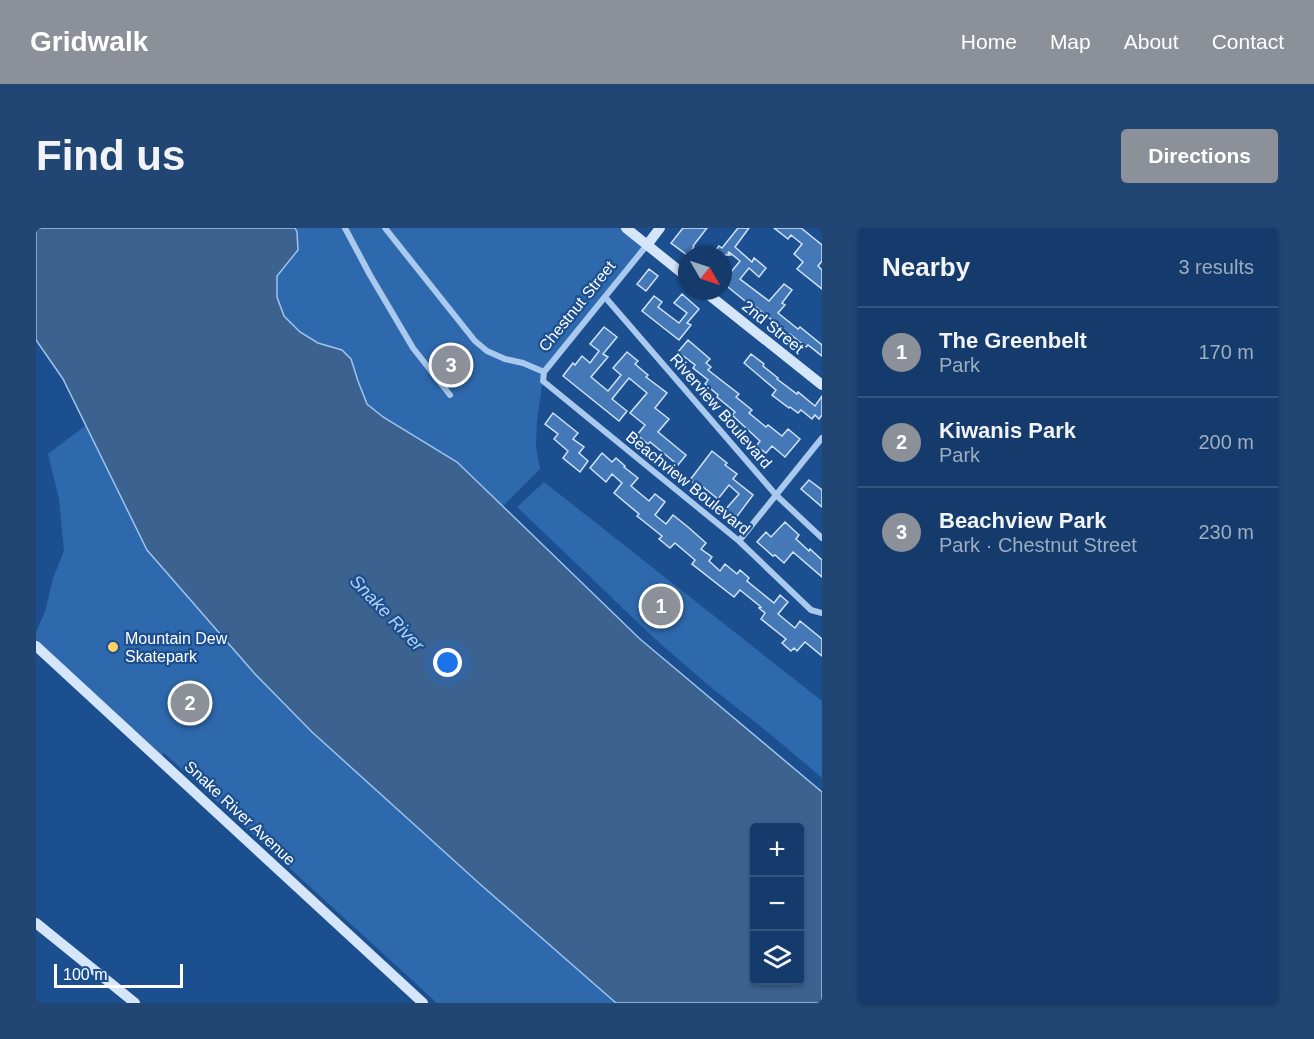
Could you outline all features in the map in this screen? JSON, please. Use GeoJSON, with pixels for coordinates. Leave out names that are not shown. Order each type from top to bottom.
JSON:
{"type":"FeatureCollection","features":[{"type":"Feature","properties":{"kind":"main road"},"geometry":{"type":"LineString","coordinates":[[626,228],[678,270]]}},
{"type":"Feature","properties":{"kind":"main road","name":"Chestnut Street"},"geometry":{"type":"LineString","coordinates":[[647,244],[660,228]]}},
{"type":"Feature","properties":{"kind":"main road","name":"2nd Street"},"geometry":{"type":"LineString","coordinates":[[715,300],[822,386]]}},
{"type":"Feature","properties":{"kind":"main road","name":"Snake River Avenue"},"geometry":{"type":"LineString","coordinates":[[36,646],[423,1003]]}},
{"type":"Feature","properties":{"kind":"main road"},"geometry":{"type":"LineString","coordinates":[[36,923],[135,1003]]}},
{"type":"Feature","properties":{"kind":"street"},"geometry":{"type":"LineString","coordinates":[[345,228],[413,348],[450,395]]}},
{"type":"Feature","properties":{"kind":"street","name":"Chestnut Street"},"geometry":{"type":"LineString","coordinates":[[385,228],[475,341],[487,351],[544,372],[647,244]]}},
{"type":"Feature","properties":{"kind":"street","name":"Riverview Boulevard"},"geometry":{"type":"LineString","coordinates":[[605,297],[776,495],[822,538]]}},
{"type":"Feature","properties":{"kind":"street","name":"Beachview Boulevard"},"geometry":{"type":"LineString","coordinates":[[544,372],[543,381],[739,541],[812,610],[822,613]]}},
{"type":"Feature","properties":{"kind":"street"},"geometry":{"type":"LineString","coordinates":[[739,541],[822,438]]}},
{"type":"Feature","properties":{"kind":"shaded area"},"geometry":{"type":"Polygon","coordinates":[[[295,228],[626,228],[647,245],[544,372],[537,421],[536,446],[540,469],[503,506],[457,462],[383,417],[367,404],[351,358],[342,350],[318,343],[300,332],[284,316],[277,297],[277,276],[298,250],[295,228]]]}},
{"type":"Feature","properties":{"kind":"shaded area"},"geometry":{"type":"Polygon","coordinates":[[[86,425],[147,550],[255,674],[312,732],[616,1003],[437,1003],[164,753],[158,759],[36,646],[36,632],[45,612],[53,578],[64,551],[59,499],[48,454],[86,425]]]}},
{"type":"Feature","properties":{"kind":"shaded area"},"geometry":{"type":"Polygon","coordinates":[[[544,482],[822,701],[822,778],[653,637],[517,507],[544,482]]]}},
{"type":"Feature","properties":{"kind":"water","name":"Snake River"},"geometry":{"type":"Polygon","coordinates":[[[36,228],[295,228],[298,250],[277,276],[277,297],[284,316],[300,332],[318,343],[342,350],[351,359],[367,404],[383,417],[457,462],[640,639],[822,792],[822,1003],[616,1003],[312,732],[255,674],[147,550],[63,379],[36,340],[36,228]]]}},
{"type":"Feature","properties":{"kind":"building"},"geometry":{"type":"Polygon","coordinates":[[[683,228],[707,228],[693,246],[678,246],[678,248],[671,243],[683,228]]]}},
{"type":"Feature","properties":{"kind":"building"},"geometry":{"type":"Polygon","coordinates":[[[738,228],[749,228],[735,247],[752,262],[754,258],[766,268],[759,277],[749,268],[740,279],[769,301],[784,284],[792,290],[782,303],[785,305],[778,313],[822,345],[822,356],[790,334],[788,336],[756,307],[755,309],[732,290],[732,271],[740,261],[732,254],[732,246],[724,246],[738,228]]]}},
{"type":"Feature","properties":{"kind":"building"},"geometry":{"type":"Polygon","coordinates":[[[774,228],[801,228],[822,245],[822,261],[818,266],[822,270],[822,289],[797,269],[803,262],[794,254],[802,244],[791,235],[788,239],[774,228]]]}},
{"type":"Feature","properties":{"kind":"building"},"geometry":{"type":"Polygon","coordinates":[[[649,269],[658,276],[646,291],[637,284],[649,269]]]}},
{"type":"Feature","properties":{"kind":"building"},"geometry":{"type":"Polygon","coordinates":[[[654,296],[662,302],[658,307],[679,323],[687,313],[674,303],[678,298],[689,300],[699,309],[687,323],[691,325],[679,340],[642,311],[654,296]]]}},
{"type":"Feature","properties":{"kind":"building"},"geometry":{"type":"Polygon","coordinates":[[[604,327],[617,337],[603,354],[608,357],[591,377],[608,391],[621,375],[613,368],[627,352],[638,361],[635,364],[648,375],[646,377],[667,393],[655,408],[669,419],[658,432],[686,455],[678,465],[650,442],[648,444],[637,435],[645,425],[630,413],[647,393],[629,378],[612,399],[627,411],[619,421],[563,376],[582,356],[590,363],[599,351],[590,344],[604,327]]]}},
{"type":"Feature","properties":{"kind":"building"},"geometry":{"type":"Polygon","coordinates":[[[688,340],[710,359],[706,363],[711,367],[708,370],[739,394],[736,397],[752,410],[749,413],[782,436],[788,429],[800,439],[785,457],[772,446],[766,453],[756,446],[760,441],[732,415],[735,412],[705,384],[708,380],[693,368],[695,365],[678,352],[688,340]]]}},
{"type":"Feature","properties":{"kind":"building"},"geometry":{"type":"Polygon","coordinates":[[[751,354],[764,364],[763,366],[777,379],[815,406],[822,396],[822,415],[819,419],[815,415],[812,419],[801,410],[798,413],[772,395],[776,390],[744,363],[751,354]]]}},
{"type":"Feature","properties":{"kind":"building"},"geometry":{"type":"Polygon","coordinates":[[[553,413],[578,433],[573,439],[584,447],[579,453],[588,461],[580,472],[563,458],[568,451],[554,439],[558,434],[545,424],[553,413]]]}},
{"type":"Feature","properties":{"kind":"building"},"geometry":{"type":"Polygon","coordinates":[[[712,451],[737,474],[733,479],[753,495],[735,519],[725,510],[739,494],[729,485],[718,499],[690,480],[712,451]]]}},
{"type":"Feature","properties":{"kind":"building"},"geometry":{"type":"Polygon","coordinates":[[[602,453],[612,462],[616,458],[638,478],[631,486],[649,501],[655,494],[665,502],[655,515],[666,524],[673,515],[706,543],[701,549],[712,557],[709,561],[720,571],[725,564],[737,574],[740,570],[749,578],[747,581],[774,603],[780,595],[788,602],[778,614],[795,628],[800,621],[822,639],[822,656],[805,642],[797,651],[794,648],[791,651],[782,643],[786,639],[761,619],[765,613],[759,608],[761,607],[740,590],[734,597],[692,564],[695,560],[675,543],[670,548],[659,539],[662,536],[614,493],[622,483],[612,474],[606,482],[590,468],[602,453]]]}},
{"type":"Feature","properties":{"kind":"building"},"geometry":{"type":"Polygon","coordinates":[[[809,480],[822,490],[822,507],[801,489],[809,480]]]}},
{"type":"Feature","properties":{"kind":"building"},"geometry":{"type":"Polygon","coordinates":[[[785,522],[799,535],[796,539],[822,560],[822,577],[793,552],[784,563],[757,542],[766,532],[771,537],[785,522]]]}},
{"type":"Feature","properties":{"kind":"place","name":"Beachview Park"},"geometry":{"type":"Point","coordinates":[451,365]}},
{"type":"Feature","properties":{"kind":"place","name":"The Greenbelt"},"geometry":{"type":"Point","coordinates":[661,606]}},
{"type":"Feature","properties":{"kind":"place","name":"Mountain Dew Skatepark"},"geometry":{"type":"Point","coordinates":[113,647]}},
{"type":"Feature","properties":{"kind":"place","name":"Kiwanis Park"},"geometry":{"type":"Point","coordinates":[190,703]}}]}
